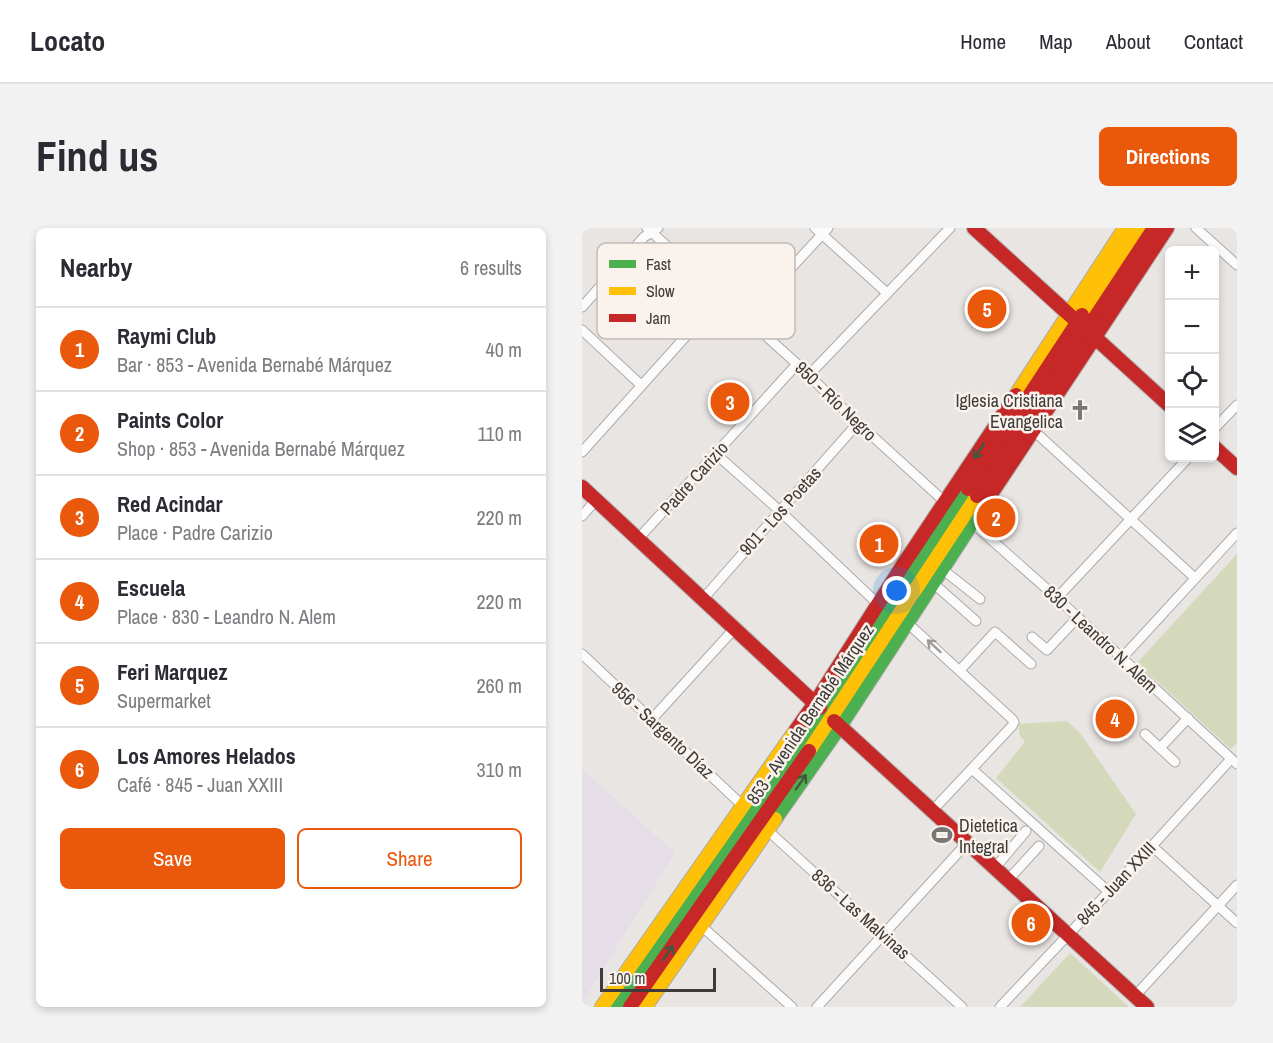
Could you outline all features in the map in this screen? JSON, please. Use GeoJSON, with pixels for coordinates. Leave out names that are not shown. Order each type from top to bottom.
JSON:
{"type":"FeatureCollection","features":[{"type":"Feature","properties":{"kind":"main road"},"geometry":{"type":"LineString","coordinates":[[974,228],[1165,401]]}},
{"type":"Feature","properties":{"kind":"main road","name":"853 - Avenida Bernabé Márquez"},"geometry":{"type":"LineString","coordinates":[[616,1007],[1033,430],[1125,228]]}},
{"type":"Feature","properties":{"kind":"main road","name":"853 - Avenida Bernabé Márquez"},"geometry":{"type":"LineString","coordinates":[[602,1007],[743,806],[827,715],[906,623],[942,569],[968,519],[1138,228]]}},
{"type":"Feature","properties":{"kind":"main road","name":"853 - Avenida Bernabé Márquez"},"geometry":{"type":"LineString","coordinates":[[827,715],[878,604],[945,502],[1082,326],[1154,228]]}},
{"type":"Feature","properties":{"kind":"main road","name":"853 - Avenida Bernabé Márquez"},"geometry":{"type":"LineString","coordinates":[[630,1007],[741,867],[827,715],[925,555],[1082,326],[1167,228]]}},
{"type":"Feature","properties":{"kind":"main road"},"geometry":{"type":"LineString","coordinates":[[1219,451],[1237,468]]}},
{"type":"Feature","properties":{"kind":"main road"},"geometry":{"type":"LineString","coordinates":[[582,487],[827,715],[1147,1007]]}},
{"type":"Feature","properties":{"kind":"main road"},"geometry":{"type":"LineString","coordinates":[[903,565],[925,555]]}},
{"type":"Feature","properties":{"kind":"main road","name":"853 - Avenida Bernabé Márquez"},"geometry":{"type":"LineString","coordinates":[[645,1007],[721,876],[763,826]]}},
{"type":"Feature","properties":{"kind":"main road"},"geometry":{"type":"LineString","coordinates":[[721,876],[741,867]]}},
{"type":"Feature","properties":{"kind":"street"},"geometry":{"type":"LineString","coordinates":[[809,375],[950,228]]}},
{"type":"Feature","properties":{"kind":"street"},"geometry":{"type":"LineString","coordinates":[[1196,228],[1237,265]]}},
{"type":"Feature","properties":{"kind":"street"},"geometry":{"type":"LineString","coordinates":[[639,243],[652,230]]}},
{"type":"Feature","properties":{"kind":"street","name":"950 - Río Negro"},"geometry":{"type":"LineString","coordinates":[[652,230],[666,243]]}},
{"type":"Feature","properties":{"kind":"street"},"geometry":{"type":"LineString","coordinates":[[795,261],[822,230],[887,293]]}},
{"type":"Feature","properties":{"kind":"street"},"geometry":{"type":"LineString","coordinates":[[582,307],[597,290]]}},
{"type":"Feature","properties":{"kind":"street"},"geometry":{"type":"LineString","coordinates":[[582,330],[642,385]]}},
{"type":"Feature","properties":{"kind":"street"},"geometry":{"type":"LineString","coordinates":[[582,452],[683,339]]}},
{"type":"Feature","properties":{"kind":"street","name":"950 - Río Negro"},"geometry":{"type":"LineString","coordinates":[[770,339],[945,502]]}},
{"type":"Feature","properties":{"kind":"street","name":"Padre Carizio"},"geometry":{"type":"LineString","coordinates":[[638,539],[796,363]]}},
{"type":"Feature","properties":{"kind":"street"},"geometry":{"type":"LineString","coordinates":[[1219,425],[1237,405]]}},
{"type":"Feature","properties":{"kind":"street","name":"901 - Los Poetas"},"geometry":{"type":"LineString","coordinates":[[703,599],[858,423]]}},
{"type":"Feature","properties":{"kind":"street"},"geometry":{"type":"LineString","coordinates":[[1033,430],[1195,578]]}},
{"type":"Feature","properties":{"kind":"street"},"geometry":{"type":"LineString","coordinates":[[716,454],[878,604]]}},
{"type":"Feature","properties":{"kind":"street"},"geometry":{"type":"LineString","coordinates":[[1057,598],[1184,462]]}},
{"type":"Feature","properties":{"kind":"street"},"geometry":{"type":"LineString","coordinates":[[582,516],[596,500]]}},
{"type":"Feature","properties":{"kind":"street","name":"830 - Leandro N. Alem"},"geometry":{"type":"LineString","coordinates":[[968,519],[1234,761]]}},
{"type":"Feature","properties":{"kind":"street"},"geometry":{"type":"LineString","coordinates":[[1122,658],[1237,533]]}},
{"type":"Feature","properties":{"kind":"street"},"geometry":{"type":"LineString","coordinates":[[942,569],[980,599]]}},
{"type":"Feature","properties":{"kind":"street"},"geometry":{"type":"LineString","coordinates":[[933,583],[976,621]]}},
{"type":"Feature","properties":{"kind":"street"},"geometry":{"type":"LineString","coordinates":[[1032,637],[1047,650],[1078,617]]}},
{"type":"Feature","properties":{"kind":"street"},"geometry":{"type":"LineString","coordinates":[[906,623],[960,670],[1014,722],[932,811]]}},
{"type":"Feature","properties":{"kind":"street"},"geometry":{"type":"LineString","coordinates":[[652,719],[735,628]]}},
{"type":"Feature","properties":{"kind":"street"},"geometry":{"type":"LineString","coordinates":[[960,670],[995,632],[1031,664]]}},
{"type":"Feature","properties":{"kind":"street","name":"956 - Sargento Díaz"},"geometry":{"type":"LineString","coordinates":[[582,654],[743,806]]}},
{"type":"Feature","properties":{"kind":"street"},"geometry":{"type":"LineString","coordinates":[[1160,748],[1188,718]]}},
{"type":"Feature","properties":{"kind":"street"},"geometry":{"type":"LineString","coordinates":[[1145,734],[1175,762]]}},
{"type":"Feature","properties":{"kind":"street","name":"845 - Juan XXIII"},"geometry":{"type":"LineString","coordinates":[[1000,1007],[1234,761]]}},
{"type":"Feature","properties":{"kind":"street"},"geometry":{"type":"LineString","coordinates":[[972,769],[1108,892]]}},
{"type":"Feature","properties":{"kind":"street","name":"836 - Las Malvinas"},"geometry":{"type":"LineString","coordinates":[[763,826],[962,1007]]}},
{"type":"Feature","properties":{"kind":"street"},"geometry":{"type":"LineString","coordinates":[[995,868],[1026,831]]}},
{"type":"Feature","properties":{"kind":"street"},"geometry":{"type":"LineString","coordinates":[[817,1007],[968,843]]}},
{"type":"Feature","properties":{"kind":"street"},"geometry":{"type":"LineString","coordinates":[[1008,880],[1039,846]]}},
{"type":"Feature","properties":{"kind":"street"},"geometry":{"type":"LineString","coordinates":[[1152,846],[1237,923]]}},
{"type":"Feature","properties":{"kind":"street"},"geometry":{"type":"LineString","coordinates":[[1135,996],[1237,885]]}},
{"type":"Feature","properties":{"kind":"street"},"geometry":{"type":"LineString","coordinates":[[696,922],[792,1007]]}},
{"type":"Feature","properties":{"kind":"shaded area"},"geometry":{"type":"Polygon","coordinates":[[[582,769],[675,853],[582,1003],[582,769]]]}},
{"type":"Feature","properties":{"kind":"green space"},"geometry":{"type":"Polygon","coordinates":[[[1237,554],[1237,742],[1231,749],[1137,663],[1237,554]]]}},
{"type":"Feature","properties":{"kind":"green space"},"geometry":{"type":"Polygon","coordinates":[[[1067,721],[1080,733],[1136,814],[1100,872],[996,778],[1025,742],[1020,736],[1018,724],[1067,721]]]}},
{"type":"Feature","properties":{"kind":"green space"},"geometry":{"type":"Polygon","coordinates":[[[1070,953],[1129,1007],[1020,1007],[1070,953]]]}},
{"type":"Feature","properties":{"kind":"traffic: fast"},"geometry":{"type":"LineString","coordinates":[[616,1007],[823,711],[968,489]]}},
{"type":"Feature","properties":{"kind":"traffic: fast"},"geometry":{"type":"LineString","coordinates":[[775,819],[840,726],[989,497]]}},
{"type":"Feature","properties":{"kind":"traffic: fast"},"geometry":{"type":"LineString","coordinates":[[903,565],[925,555]]}},
{"type":"Feature","properties":{"kind":"traffic: slow"},"geometry":{"type":"LineString","coordinates":[[1016,395],[1125,228]]}},
{"type":"Feature","properties":{"kind":"traffic: slow"},"geometry":{"type":"LineString","coordinates":[[1082,315],[1138,228]]}},
{"type":"Feature","properties":{"kind":"traffic: slow"},"geometry":{"type":"LineString","coordinates":[[809,751],[977,496]]}},
{"type":"Feature","properties":{"kind":"traffic: slow"},"geometry":{"type":"LineString","coordinates":[[602,1007],[796,730]]}},
{"type":"Feature","properties":{"kind":"traffic: slow"},"geometry":{"type":"LineString","coordinates":[[645,1007],[775,819]]}},
{"type":"Feature","properties":{"kind":"traffic: jam"},"geometry":{"type":"LineString","coordinates":[[974,228],[1074,319]]}},
{"type":"Feature","properties":{"kind":"traffic: jam"},"geometry":{"type":"LineString","coordinates":[[977,496],[1154,228]]}},
{"type":"Feature","properties":{"kind":"traffic: jam"},"geometry":{"type":"LineString","coordinates":[[989,497],[1167,228]]}},
{"type":"Feature","properties":{"kind":"traffic: jam"},"geometry":{"type":"LineString","coordinates":[[968,489],[1082,315]]}},
{"type":"Feature","properties":{"kind":"traffic: jam"},"geometry":{"type":"LineString","coordinates":[[1089,332],[1165,401]]}},
{"type":"Feature","properties":{"kind":"traffic: jam"},"geometry":{"type":"LineString","coordinates":[[796,730],[1016,395]]}},
{"type":"Feature","properties":{"kind":"traffic: jam"},"geometry":{"type":"LineString","coordinates":[[1219,452],[1237,468]]}},
{"type":"Feature","properties":{"kind":"traffic: jam"},"geometry":{"type":"LineString","coordinates":[[582,487],[820,708]]}},
{"type":"Feature","properties":{"kind":"traffic: jam"},"geometry":{"type":"LineString","coordinates":[[834,721],[1147,1007]]}},
{"type":"Feature","properties":{"kind":"traffic: jam"},"geometry":{"type":"LineString","coordinates":[[630,1007],[809,751]]}},
{"type":"Feature","properties":{"kind":"place","name":"Feri Marquez"},"geometry":{"type":"Point","coordinates":[987,309]}},
{"type":"Feature","properties":{"kind":"place","name":"Red Acindar"},"geometry":{"type":"Point","coordinates":[730,402]}},
{"type":"Feature","properties":{"kind":"place","name":"Iglesia Cristiana Evangelica"},"geometry":{"type":"Point","coordinates":[1080,410]}},
{"type":"Feature","properties":{"kind":"place","name":"Paints Color"},"geometry":{"type":"Point","coordinates":[996,518]}},
{"type":"Feature","properties":{"kind":"place","name":"Raymi Club"},"geometry":{"type":"Point","coordinates":[879,544]}},
{"type":"Feature","properties":{"kind":"place","name":"Escuela"},"geometry":{"type":"Point","coordinates":[1115,719]}},
{"type":"Feature","properties":{"kind":"place","name":"Dietetica Integral"},"geometry":{"type":"Point","coordinates":[942,835]}},
{"type":"Feature","properties":{"kind":"place","name":"Los Amores Helados"},"geometry":{"type":"Point","coordinates":[1031,923]}}]}
